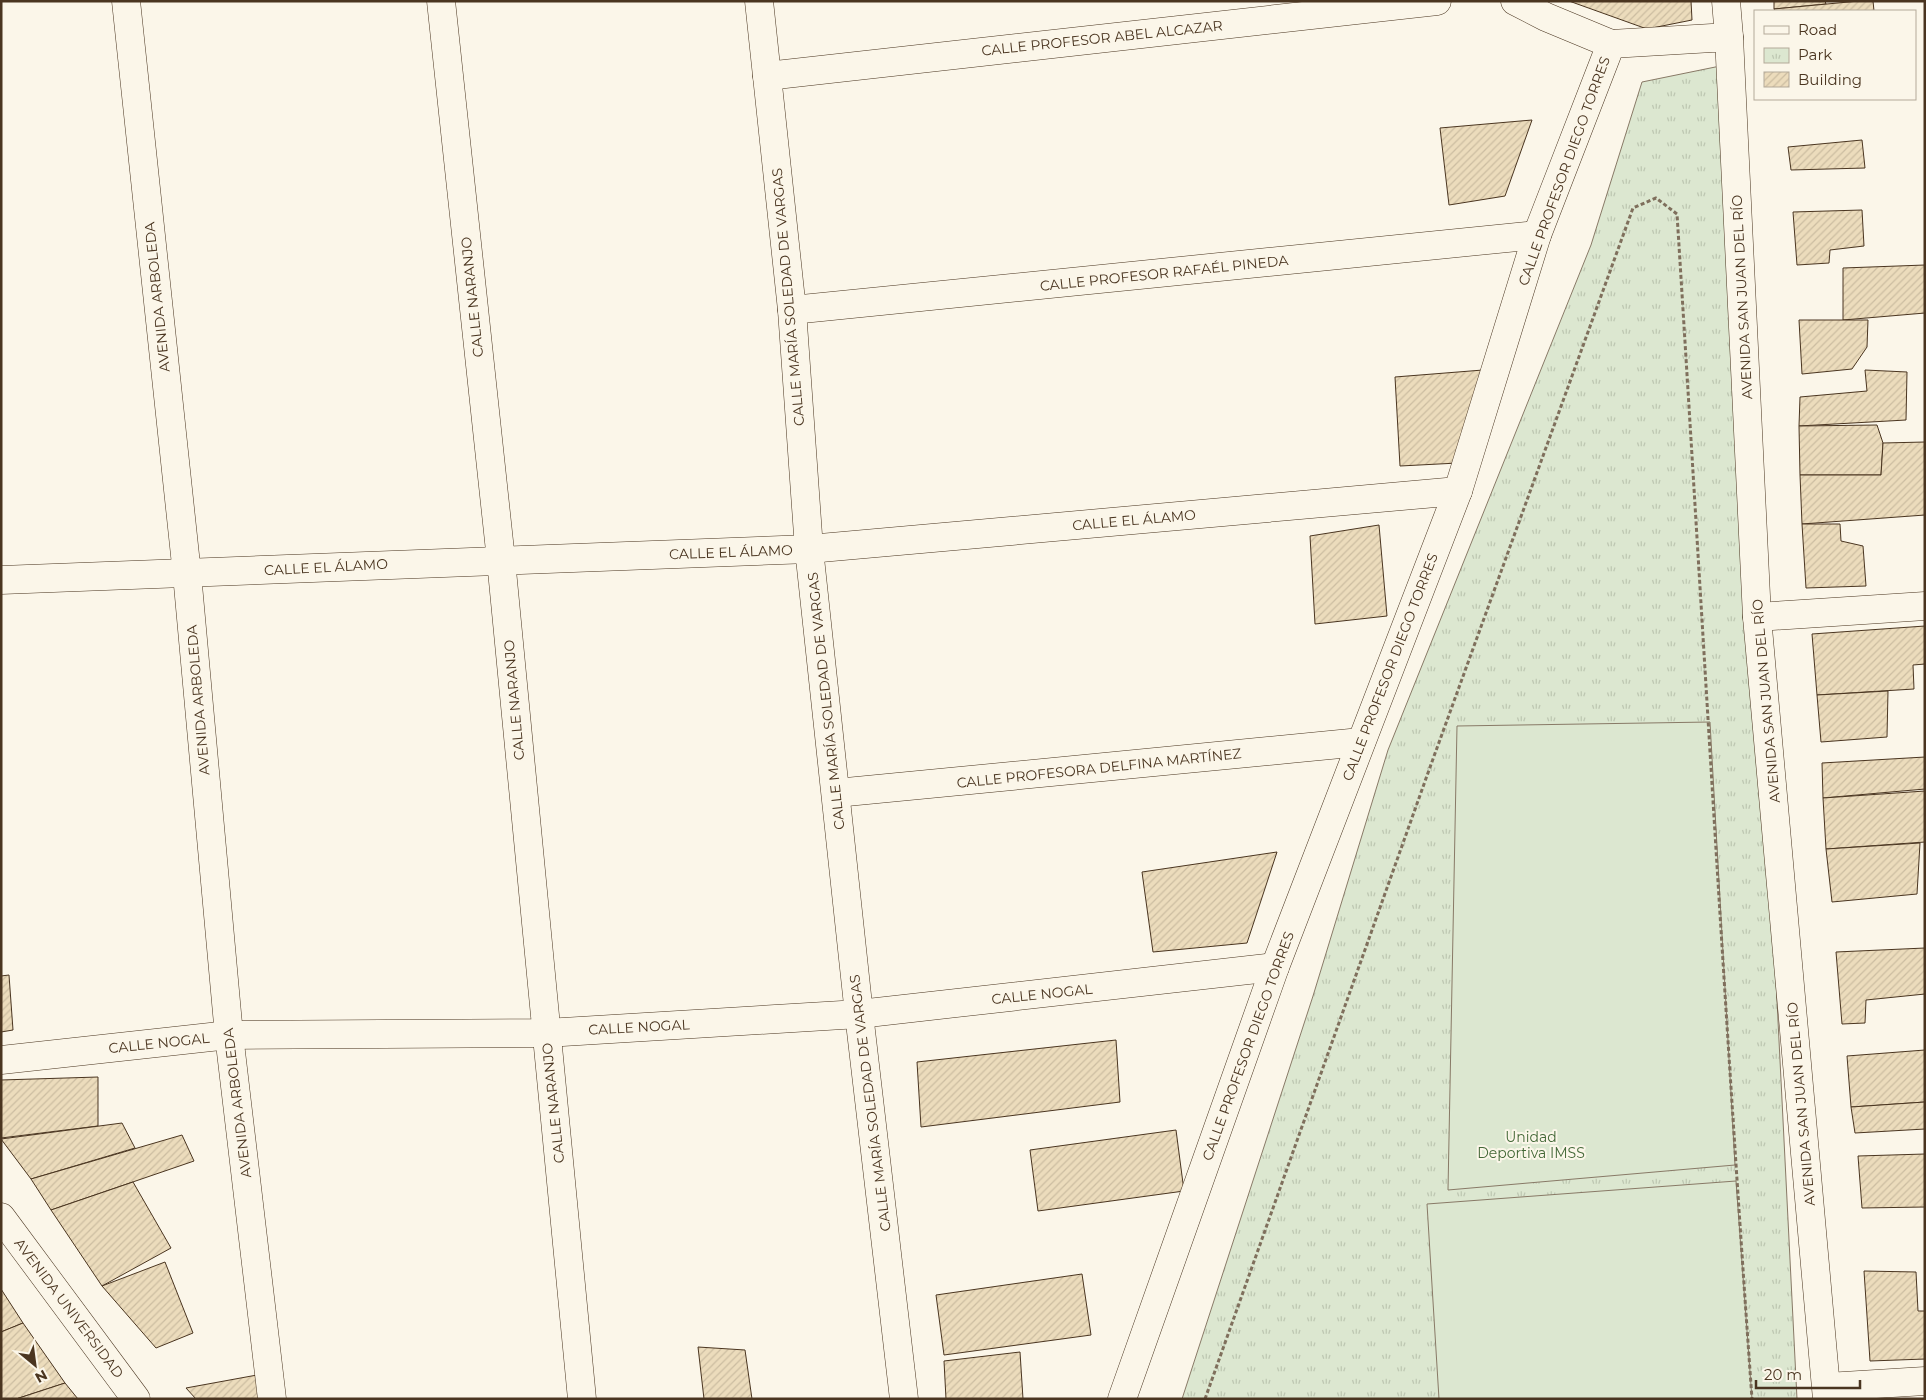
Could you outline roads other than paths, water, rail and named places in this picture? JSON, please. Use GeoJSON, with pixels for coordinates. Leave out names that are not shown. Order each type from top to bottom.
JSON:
{"type":"FeatureCollection","features":[{"type":"Feature","properties":{"kind":"street","name":"AVENIDA ARBOLEDA"},"geometry":{"type":"LineString","coordinates":[[126,1],[186,574],[229,1035],[272,1399]]}},
{"type":"Feature","properties":{"kind":"street","name":"CALLE NARANJO"},"geometry":{"type":"LineString","coordinates":[[440,1],[501,560],[582,1399]]}},
{"type":"Feature","properties":{"kind":"street","name":"CALLE MARÍA SOLEDAD DE VARGAS"},"geometry":{"type":"LineString","coordinates":[[759,1],[792,310],[809,549],[859,1014],[904,1399]]}},
{"type":"Feature","properties":{"kind":"street","name":"CALLE PROFESOR ABEL ALCAZAR"},"geometry":{"type":"LineString","coordinates":[[767,76],[1437,1]]}},
{"type":"Feature","properties":{"kind":"street"},"geometry":{"type":"LineString","coordinates":[[1515,1],[1546,18],[1610,44]]}},
{"type":"Feature","properties":{"kind":"street","name":"AVENIDA SAN JUAN DEL RÍO"},"geometry":{"type":"LineString","coordinates":[[1726,1],[1758,617],[1827,1393]]}},
{"type":"Feature","properties":{"kind":"street","name":"CALLE PROFESOR DIEGO TORRES"},"geometry":{"type":"LineString","coordinates":[[1122,1399],[1275,967],[1458,491],[1537,235],[1610,44],[1729,37]]}},
{"type":"Feature","properties":{"kind":"street","name":"CALLE PROFESOR RAFAÉL PINEDA"},"geometry":{"type":"LineString","coordinates":[[792,310],[1537,235]]}},
{"type":"Feature","properties":{"kind":"street","name":"CALLE EL ÁLAMO"},"geometry":{"type":"LineString","coordinates":[[1,580],[809,549],[1458,491]]}},
{"type":"Feature","properties":{"kind":"street"},"geometry":{"type":"LineString","coordinates":[[1758,617],[1925,606]]}},
{"type":"Feature","properties":{"kind":"street","name":"CALLE PROFESORA DELFINA MARTÍNEZ"},"geometry":{"type":"LineString","coordinates":[[836,793],[1361,742]]}},
{"type":"Feature","properties":{"kind":"street","name":"CALLE NOGAL"},"geometry":{"type":"LineString","coordinates":[[1,1060],[229,1035],[546,1033],[859,1014],[1275,967]]}},
{"type":"Feature","properties":{"kind":"street","name":"AVENIDA UNIVERSIDAD"},"geometry":{"type":"LineString","coordinates":[[1,1217],[136,1399]]}},
{"type":"Feature","properties":{"kind":"street"},"geometry":{"type":"LineString","coordinates":[[1827,1393],[1925,1382]]}},
{"type":"Feature","properties":{"kind":"park label","name":"Unidad Deportiva IMSS"},"geometry":{"type":"Point","coordinates":[1531,1146]}}]}
